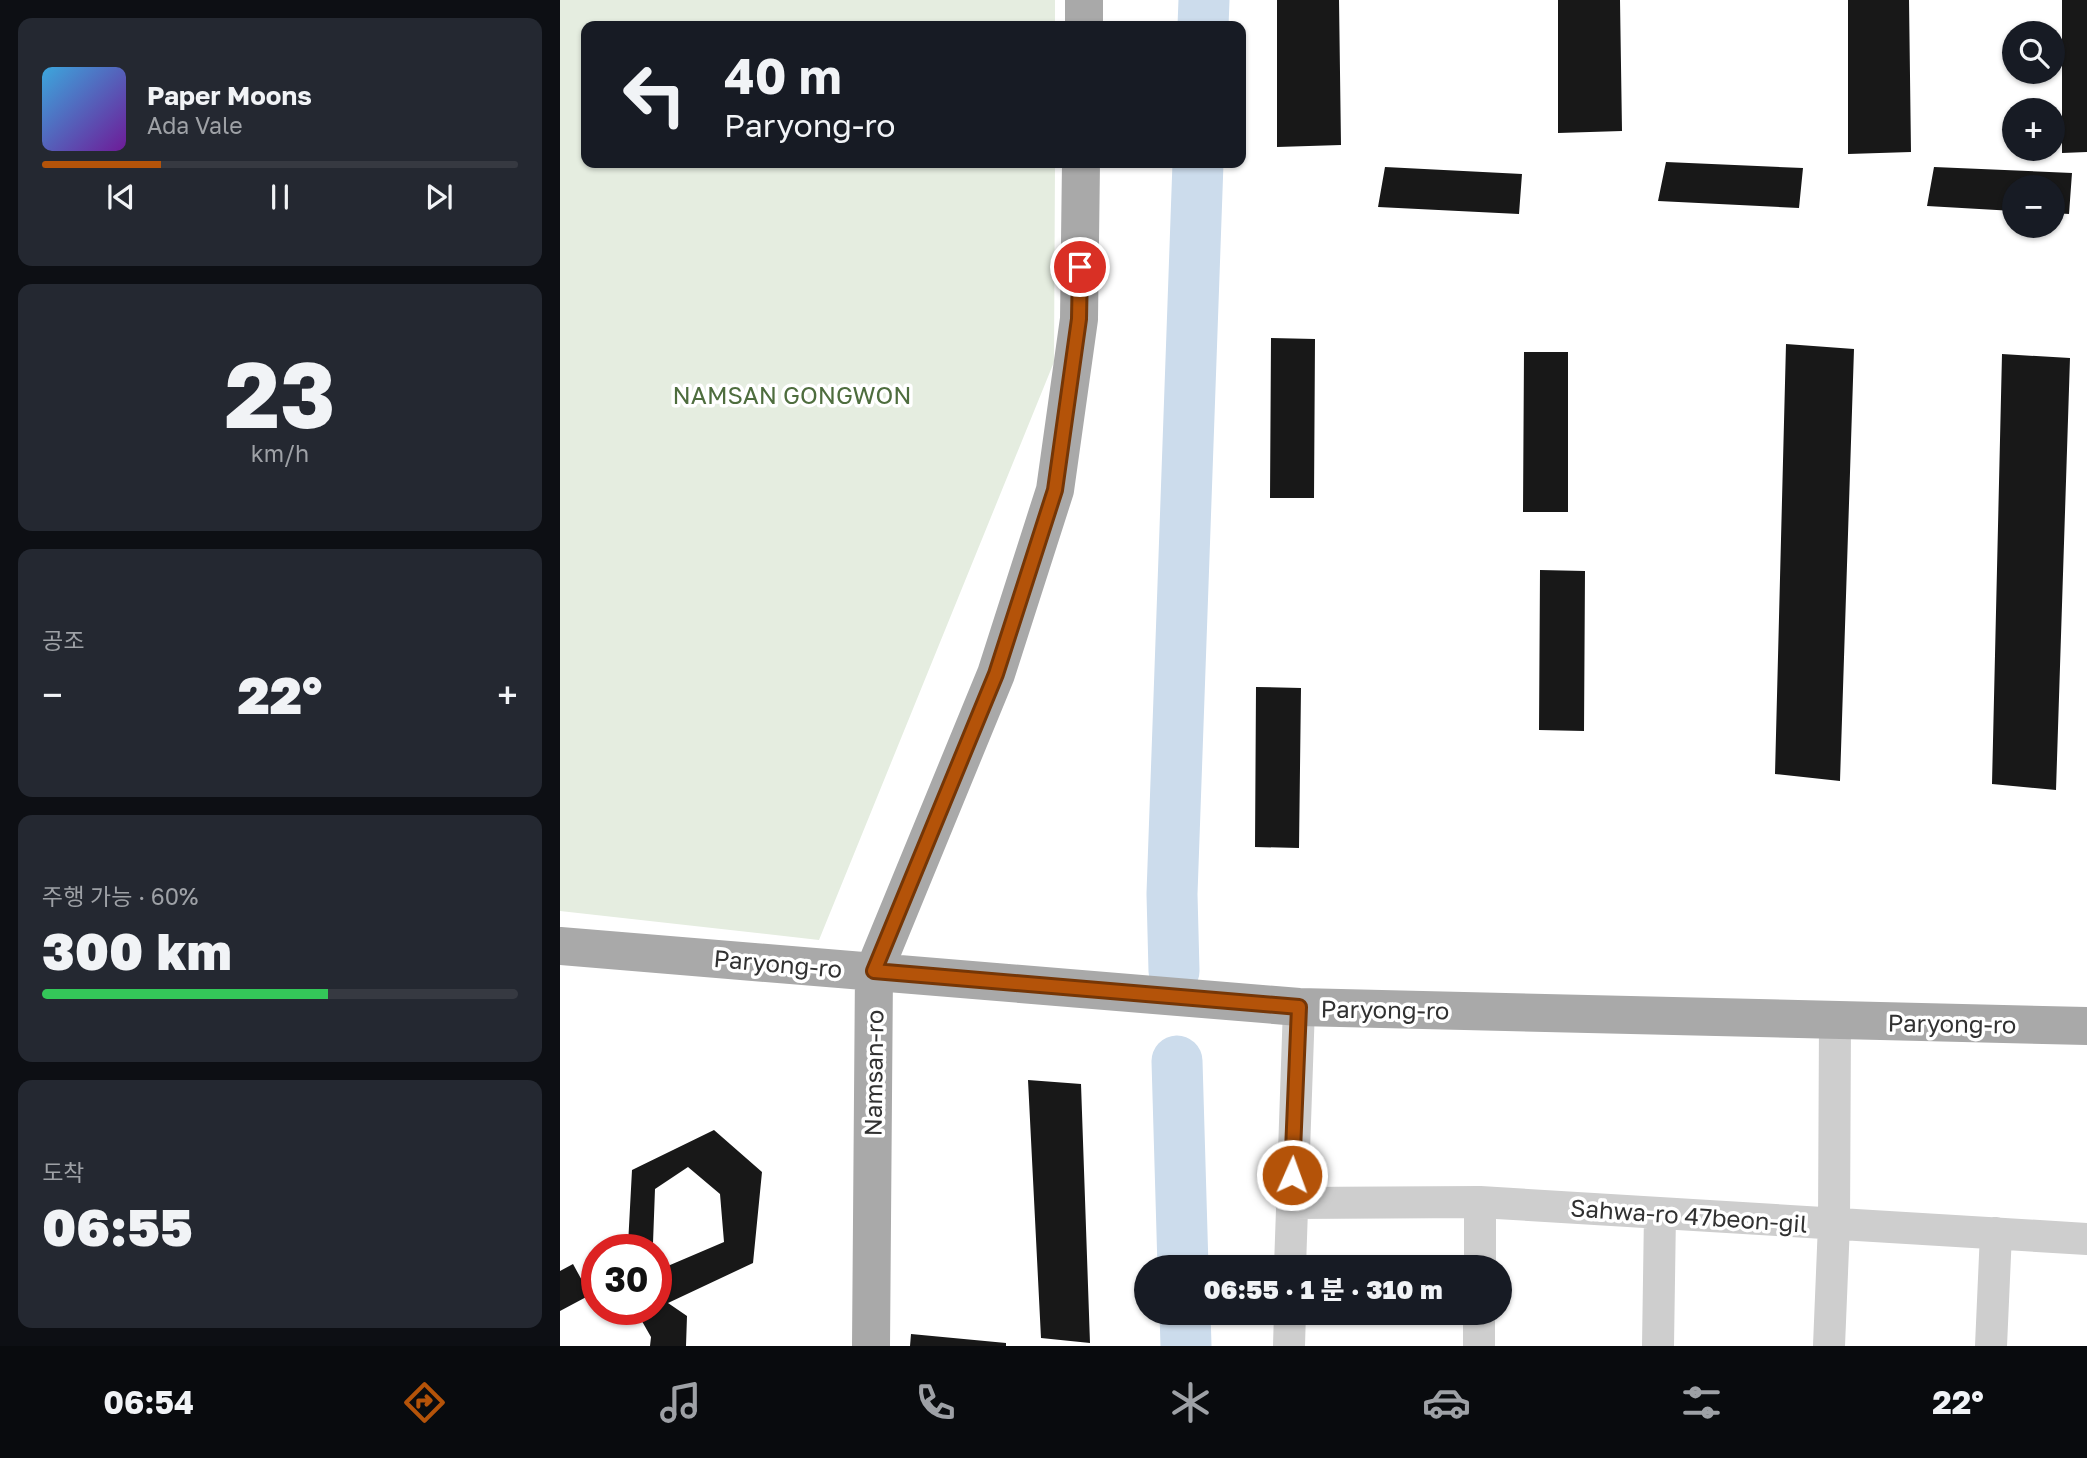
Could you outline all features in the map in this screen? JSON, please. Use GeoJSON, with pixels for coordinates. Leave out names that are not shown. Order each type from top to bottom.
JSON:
{"type":"FeatureCollection","features":[{"type":"Feature","properties":{"kind":"main road"},"geometry":{"type":"LineString","coordinates":[[1084,0],[1084,21]]}},
{"type":"Feature","properties":{"kind":"main road","name":"Namsan-ro"},"geometry":{"type":"LineString","coordinates":[[871,1346],[874,971],[996,674],[1055,490],[1079,319],[1081,168]]}},
{"type":"Feature","properties":{"kind":"main road","name":"Paryong-ro"},"geometry":{"type":"LineString","coordinates":[[560,946],[1299,1007],[2087,1026]]}},
{"type":"Feature","properties":{"kind":"street"},"geometry":{"type":"LineString","coordinates":[[1290,1255],[1299,1007]]}},
{"type":"Feature","properties":{"kind":"street"},"geometry":{"type":"LineString","coordinates":[[1829,1346],[1834,1224],[1835,1020]]}},
{"type":"Feature","properties":{"kind":"street"},"geometry":{"type":"LineString","coordinates":[[1479,1255],[1480,1202]]}},
{"type":"Feature","properties":{"kind":"street","name":"Sahwa-ro 47beon-gil"},"geometry":{"type":"LineString","coordinates":[[1291,1203],[1480,1202],[2087,1239]]}},
{"type":"Feature","properties":{"kind":"street"},"geometry":{"type":"LineString","coordinates":[[1658,1346],[1660,1213]]}},
{"type":"Feature","properties":{"kind":"street"},"geometry":{"type":"LineString","coordinates":[[1991,1346],[1996,1233]]}},
{"type":"Feature","properties":{"kind":"street"},"geometry":{"type":"LineString","coordinates":[[1289,1346],[1290,1325]]}},
{"type":"Feature","properties":{"kind":"street"},"geometry":{"type":"LineString","coordinates":[[1479,1325],[1479,1346]]}},
{"type":"Feature","properties":{"kind":"green space","name":"NAMSAN GONGWON"},"geometry":{"type":"Polygon","coordinates":[[[560,0],[1055,0],[1055,21],[581,21],[581,168],[1055,168],[1054,362],[819,940],[560,911],[560,0]]]}},
{"type":"Feature","properties":{"kind":"building"},"geometry":{"type":"Polygon","coordinates":[[[1277,0],[1339,0],[1341,145],[1277,147],[1277,0]]]}},
{"type":"Feature","properties":{"kind":"building"},"geometry":{"type":"Polygon","coordinates":[[[1558,0],[1620,0],[1622,131],[1558,133],[1558,0]]]}},
{"type":"Feature","properties":{"kind":"building"},"geometry":{"type":"Polygon","coordinates":[[[1848,0],[1909,0],[1911,152],[1848,154],[1848,0]]]}},
{"type":"Feature","properties":{"kind":"building"},"geometry":{"type":"Polygon","coordinates":[[[2062,0],[2087,0],[2087,152],[2065,153],[2065,98],[2062,98],[2062,84],[2065,84],[2065,21],[2062,21],[2062,0]]]}},
{"type":"Feature","properties":{"kind":"building"},"geometry":{"type":"Polygon","coordinates":[[[1666,162],[1803,168],[1799,208],[1658,201],[1666,162]]]}},
{"type":"Feature","properties":{"kind":"building"},"geometry":{"type":"Polygon","coordinates":[[[1385,167],[1522,174],[1519,214],[1378,207],[1385,167]]]}},
{"type":"Feature","properties":{"kind":"building"},"geometry":{"type":"Polygon","coordinates":[[[1934,167],[2072,173],[2069,214],[2065,214],[2065,175],[2002,175],[2002,210],[1927,206],[1934,167]]]}},
{"type":"Feature","properties":{"kind":"building"},"geometry":{"type":"Polygon","coordinates":[[[1271,338],[1315,339],[1314,498],[1270,498],[1271,338]]]}},
{"type":"Feature","properties":{"kind":"building"},"geometry":{"type":"Polygon","coordinates":[[[1786,344],[1854,349],[1840,781],[1775,774],[1786,344]]]}},
{"type":"Feature","properties":{"kind":"building"},"geometry":{"type":"Polygon","coordinates":[[[1524,352],[1568,352],[1568,512],[1523,512],[1524,352]]]}},
{"type":"Feature","properties":{"kind":"building"},"geometry":{"type":"Polygon","coordinates":[[[2002,354],[2070,358],[2056,790],[1992,784],[2002,354]]]}},
{"type":"Feature","properties":{"kind":"building"},"geometry":{"type":"Polygon","coordinates":[[[1540,570],[1585,571],[1584,731],[1539,730],[1540,570]]]}},
{"type":"Feature","properties":{"kind":"building"},"geometry":{"type":"Polygon","coordinates":[[[1256,687],[1301,688],[1299,848],[1255,847],[1256,687]]]}},
{"type":"Feature","properties":{"kind":"building"},"geometry":{"type":"Polygon","coordinates":[[[1028,1080],[1081,1084],[1090,1343],[1041,1338],[1028,1080]]]}},
{"type":"Feature","properties":{"kind":"building"},"geometry":{"type":"Polygon","coordinates":[[[714,1130],[762,1172],[753,1263],[672,1301],[672,1264],[724,1242],[720,1194],[688,1167],[655,1189],[653,1234],[629,1234],[632,1170],[714,1130]]]}},
{"type":"Feature","properties":{"kind":"building"},"geometry":{"type":"Polygon","coordinates":[[[573,1264],[581,1279],[581,1300],[560,1311],[560,1271],[573,1264]]]}},
{"type":"Feature","properties":{"kind":"building"},"geometry":{"type":"Polygon","coordinates":[[[672,1306],[687,1316],[686,1346],[650,1346],[651,1337],[644,1325],[672,1325],[672,1306]]]}},
{"type":"Feature","properties":{"kind":"building"},"geometry":{"type":"Polygon","coordinates":[[[911,1334],[1006,1343],[1006,1346],[910,1346],[911,1334]]]}},
{"type":"Feature","properties":{"kind":"waterway"},"geometry":{"type":"LineString","coordinates":[[1203,21],[1204,0]]}},
{"type":"Feature","properties":{"kind":"waterway"},"geometry":{"type":"LineString","coordinates":[[1174,971],[1172,894],[1198,168]]}},
{"type":"Feature","properties":{"kind":"waterway"},"geometry":{"type":"LineString","coordinates":[[1177,1061],[1183,1255]]}},
{"type":"Feature","properties":{"kind":"waterway"},"geometry":{"type":"LineString","coordinates":[[1185,1325],[1186,1346]]}},
{"type":"Feature","properties":{"kind":"route"},"geometry":{"type":"LineString","coordinates":[[1080,267],[1079,319],[1055,490],[996,674],[874,971],[1299,1007],[1292,1175]]}}]}
